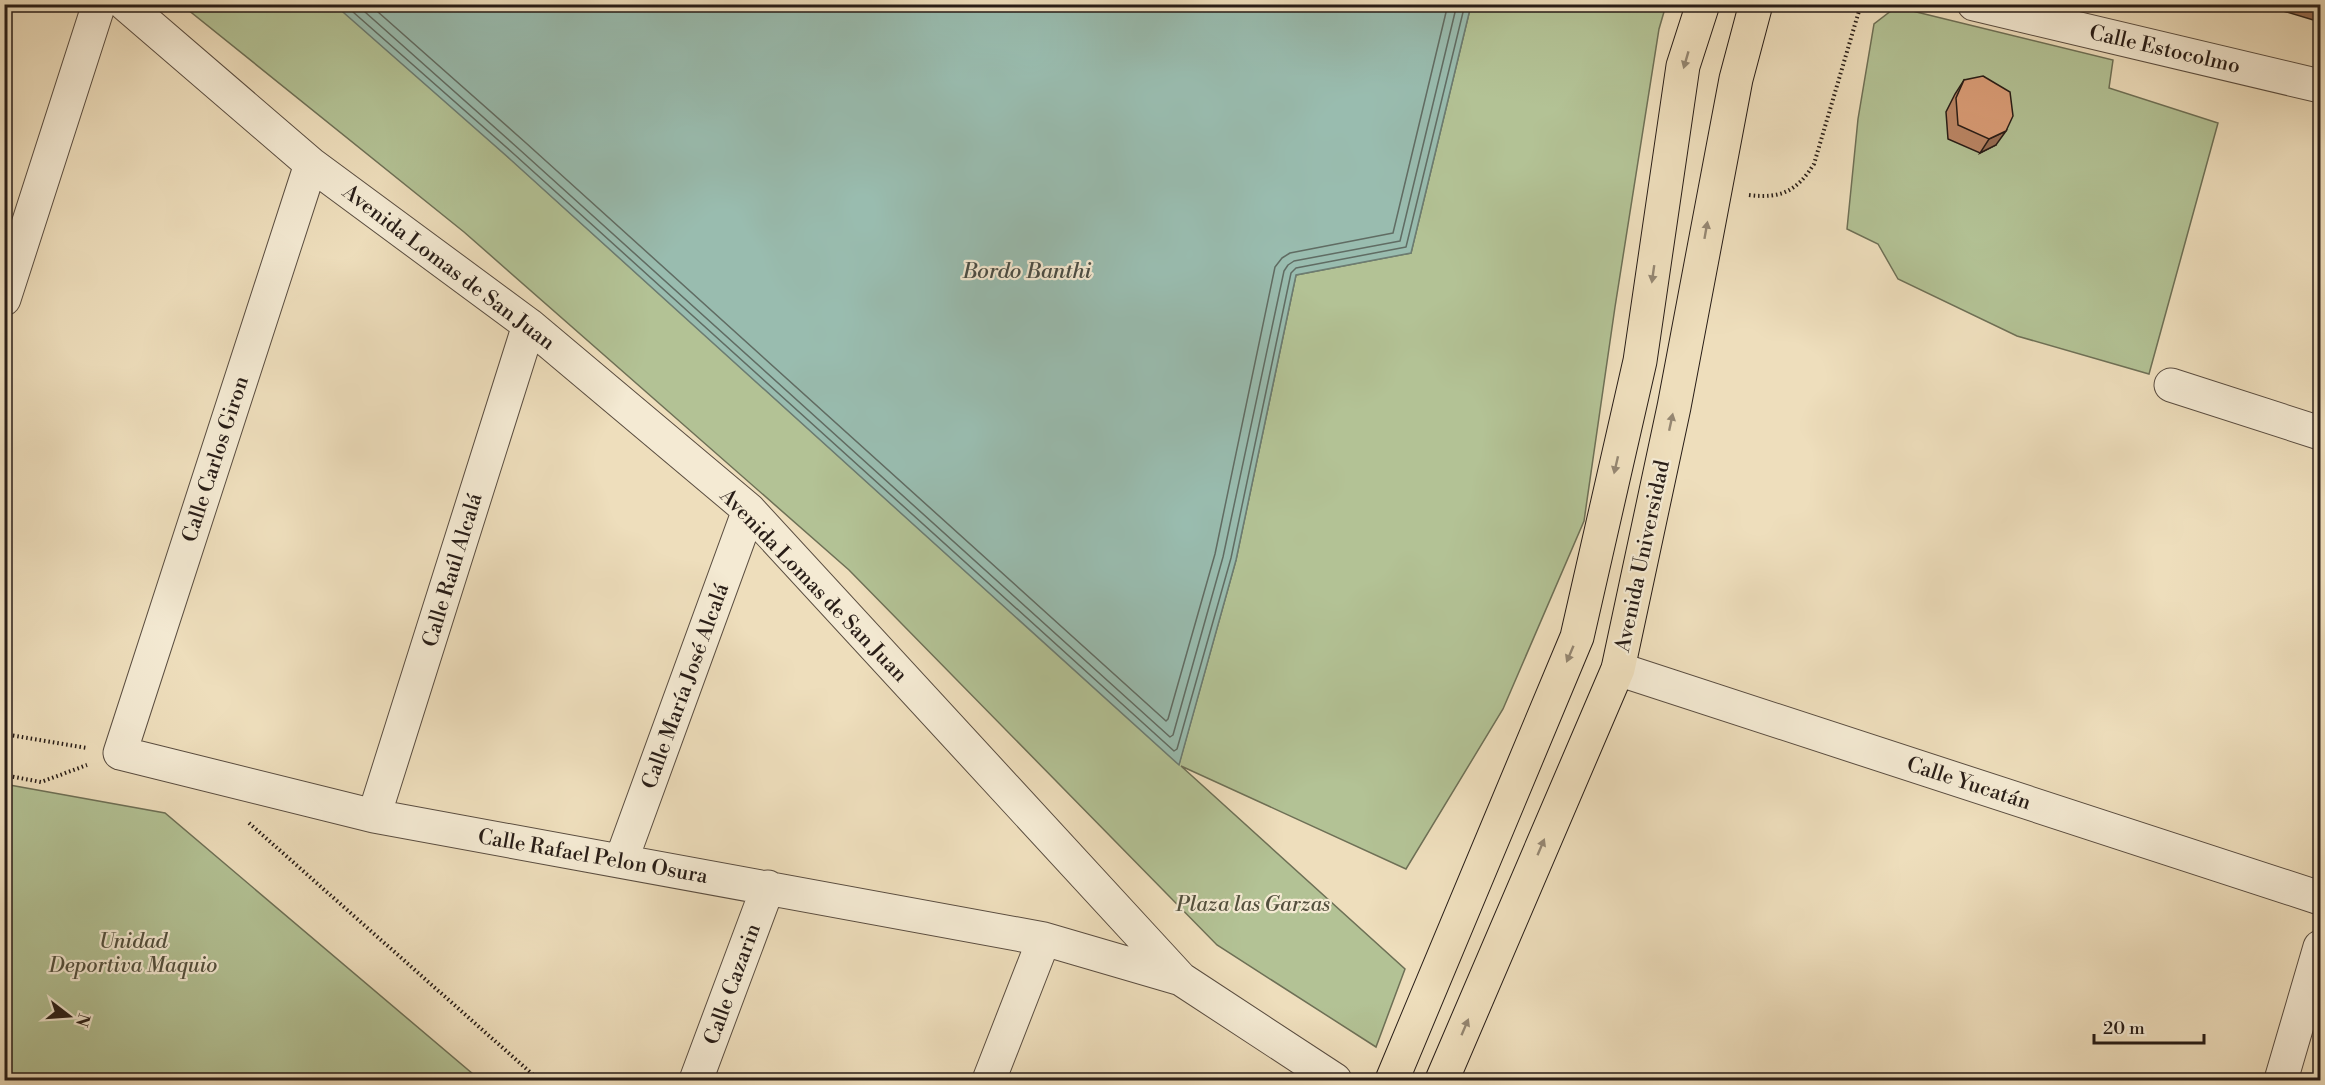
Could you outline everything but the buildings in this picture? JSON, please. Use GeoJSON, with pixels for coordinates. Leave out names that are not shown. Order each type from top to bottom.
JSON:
{"type":"FeatureCollection","features":[{"type":"Feature","properties":{"kind":"main road","name":"Avenida Universidad"},"geometry":{"type":"LineString","coordinates":[[1392,1080],[1578,637],[1640,361],[1683,66],[1703,4]]}},
{"type":"Feature","properties":{"kind":"main road","name":"Avenida Universidad"},"geometry":{"type":"LineString","coordinates":[[1442,1080],[1618,669],[1674,407],[1736,79],[1756,4]]}},
{"type":"Feature","properties":{"kind":"street"},"geometry":{"type":"LineString","coordinates":[[4,299],[99,4]]}},
{"type":"Feature","properties":{"kind":"street","name":"Avenida Lomas de San Juan"},"geometry":{"type":"LineString","coordinates":[[125,4],[311,164],[529,324],[749,510],[1181,979],[1335,1080]]}},
{"type":"Feature","properties":{"kind":"street","name":"Calle Estocolmo"},"geometry":{"type":"LineString","coordinates":[[1974,4],[2320,86]]}},
{"type":"Feature","properties":{"kind":"street","name":"Calle Carlos Giron"},"geometry":{"type":"LineString","coordinates":[[120,753],[311,164]]}},
{"type":"Feature","properties":{"kind":"street","name":"Calle Raúl Alcalá"},"geometry":{"type":"LineString","coordinates":[[374,816],[529,324]]}},
{"type":"Feature","properties":{"kind":"street"},"geometry":{"type":"LineString","coordinates":[[2171,385],[2320,433]]}},
{"type":"Feature","properties":{"kind":"street","name":"Calle María José Alcalá"},"geometry":{"type":"LineString","coordinates":[[621,861],[749,510]]}},
{"type":"Feature","properties":{"kind":"street","name":"Calle Yucatán"},"geometry":{"type":"LineString","coordinates":[[1618,669],[2320,898]]}},
{"type":"Feature","properties":{"kind":"street","name":"Calle Rafael Pelon Osura"},"geometry":{"type":"LineString","coordinates":[[120,753],[374,816],[1044,939],[1181,979]]}},
{"type":"Feature","properties":{"kind":"street","name":"Calle Cazarin"},"geometry":{"type":"LineString","coordinates":[[696,1080],[768,887]]}},
{"type":"Feature","properties":{"kind":"street"},"geometry":{"type":"LineString","coordinates":[[989,1080],[1044,939]]}},
{"type":"Feature","properties":{"kind":"street"},"geometry":{"type":"LineString","coordinates":[[2281,1080],[2320,947]]}},
{"type":"Feature","properties":{"kind":"path"},"geometry":{"type":"LineString","coordinates":[[1713,191],[1762,197],[1787,193],[1804,180],[1818,154],[1861,4]]}},
{"type":"Feature","properties":{"kind":"path"},"geometry":{"type":"LineString","coordinates":[[4,734],[120,753]]}},
{"type":"Feature","properties":{"kind":"path"},"geometry":{"type":"LineString","coordinates":[[4,775],[41,782],[120,753]]}},
{"type":"Feature","properties":{"kind":"path"},"geometry":{"type":"LineString","coordinates":[[244,818],[539,1080]]}},
{"type":"Feature","properties":{"kind":"green space","name":"Plaza las Garzas"},"geometry":{"type":"Polygon","coordinates":[[[182,5],[336,5],[485,136],[1179,764],[1236,560],[1296,275],[1411,253],[1471,5],[1666,5],[1659,29],[1584,521],[1503,709],[1406,869],[1181,766],[1405,969],[1376,1047],[1217,945],[849,570],[464,232],[182,5]]]}},
{"type":"Feature","properties":{"kind":"green space"},"geometry":{"type":"Polygon","coordinates":[[[1896,7],[2113,60],[2109,88],[2218,123],[2149,374],[2017,336],[1898,279],[1878,244],[1847,229],[1858,119],[1874,24],[1896,7]]]}},
{"type":"Feature","properties":{"kind":"green space","name":"Unidad Deportiva Maquio"},"geometry":{"type":"Polygon","coordinates":[[[4,784],[165,813],[480,1080],[5,1080],[4,784]]]}},
{"type":"Feature","properties":{"kind":"water","name":"Bordo Banthi"},"geometry":{"type":"Polygon","coordinates":[[[335,5],[1471,5],[1411,253],[1296,275],[1236,560],[1179,765],[511,160],[335,5]]]}}]}
